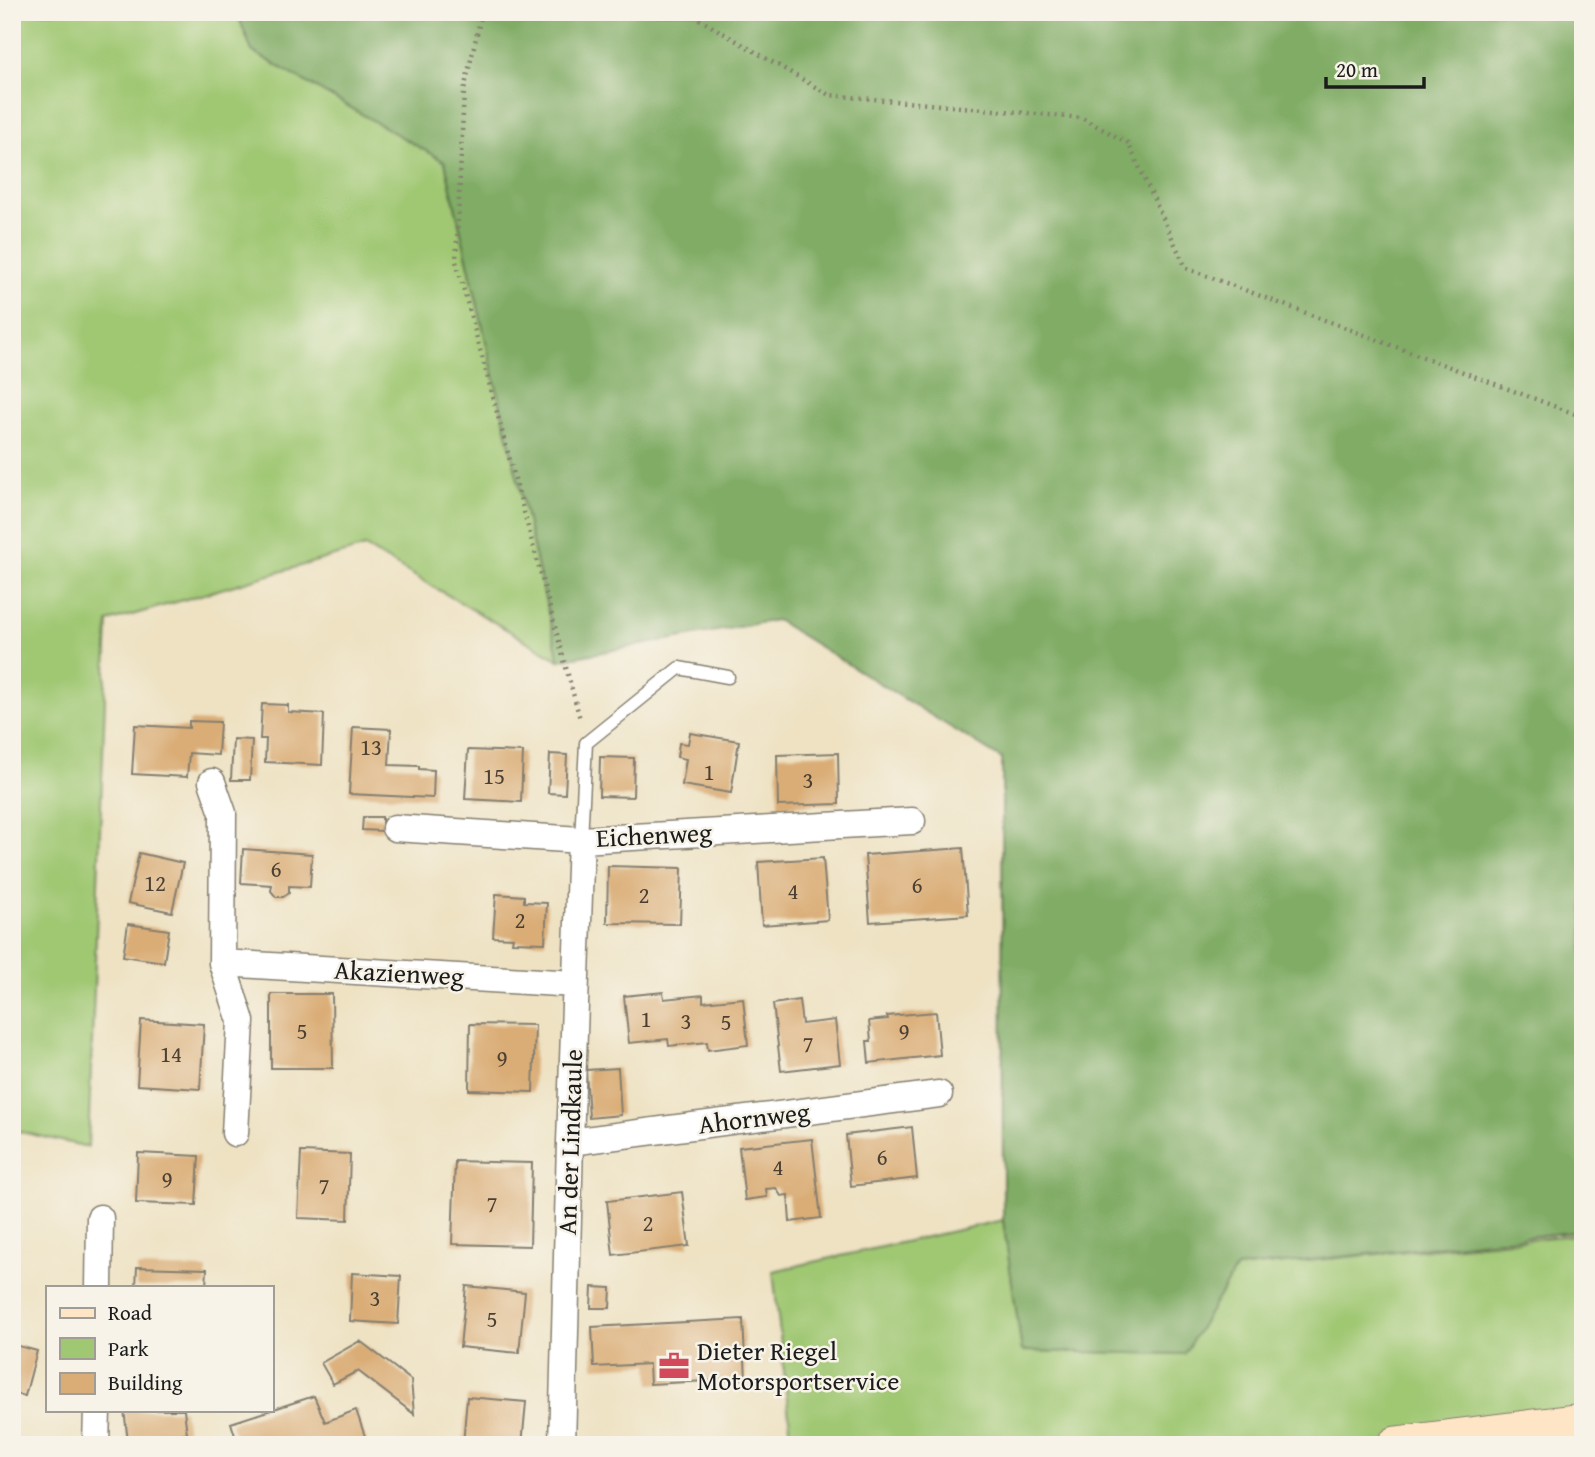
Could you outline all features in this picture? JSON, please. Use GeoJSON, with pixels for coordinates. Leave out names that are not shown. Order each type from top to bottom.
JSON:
{"type":"FeatureCollection","features":[{"type":"Feature","properties":{"kind":"main road"},"geometry":{"type":"LineString","coordinates":[[1396,1445],[1583,1422]]}},
{"type":"Feature","properties":{"kind":"street"},"geometry":{"type":"LineString","coordinates":[[212,782],[223,813],[222,963],[241,1021],[235,1133]]}},
{"type":"Feature","properties":{"kind":"street","name":"Eichenweg"},"geometry":{"type":"LineString","coordinates":[[395,828],[581,840],[912,821]]}},
{"type":"Feature","properties":{"kind":"street","name":"An der Lindkaule"},"geometry":{"type":"LineString","coordinates":[[562,1445],[581,840]]}},
{"type":"Feature","properties":{"kind":"street","name":"Akazienweg"},"geometry":{"type":"LineString","coordinates":[[222,963],[575,984]]}},
{"type":"Feature","properties":{"kind":"street","name":"Ahornweg"},"geometry":{"type":"LineString","coordinates":[[570,1142],[939,1094]]}},
{"type":"Feature","properties":{"kind":"street"},"geometry":{"type":"LineString","coordinates":[[99,1286],[100,1218]]}},
{"type":"Feature","properties":{"kind":"street"},"geometry":{"type":"LineString","coordinates":[[96,1445],[97,1412]]}},
{"type":"Feature","properties":{"kind":"lane"},"geometry":{"type":"LineString","coordinates":[[581,840],[586,743],[679,668],[728,677]]}},
{"type":"Feature","properties":{"kind":"path"},"geometry":{"type":"LineString","coordinates":[[482,12],[464,90],[456,261],[586,743]]}},
{"type":"Feature","properties":{"kind":"path"},"geometry":{"type":"LineString","coordinates":[[687,12],[829,95],[1082,118],[1128,143],[1186,268],[1583,417]]}},
{"type":"Feature","properties":{"kind":"green space"},"geometry":{"type":"Polygon","coordinates":[[[12,12],[237,12],[252,51],[445,162],[559,660],[365,547],[108,622],[88,1147],[12,1130],[12,12]]]}},
{"type":"Feature","properties":{"kind":"green space"},"geometry":{"type":"Polygon","coordinates":[[[237,12],[1583,12],[1583,1231],[1236,1268],[1184,1354],[1022,1351],[1003,1220],[1002,759],[776,620],[559,660],[445,162],[252,51],[237,12]]]}},
{"type":"Feature","properties":{"kind":"green space"},"geometry":{"type":"Polygon","coordinates":[[[1003,1220],[1022,1351],[1183,1354],[1236,1268],[1583,1234],[1583,1445],[792,1445],[773,1271],[1003,1220]]]}},
{"type":"Feature","properties":{"kind":"building"},"geometry":{"type":"Polygon","coordinates":[[[262,704],[288,705],[288,712],[324,714],[322,765],[265,762],[266,739],[260,739],[262,704]]]}},
{"type":"Feature","properties":{"kind":"building"},"geometry":{"type":"Polygon","coordinates":[[[189,721],[220,722],[218,755],[189,753],[187,777],[132,774],[135,725],[189,728],[189,721]]]}},
{"type":"Feature","properties":{"kind":"building"},"geometry":{"type":"Polygon","coordinates":[[[353,727],[391,729],[389,765],[419,766],[419,769],[434,770],[433,798],[349,794],[353,727]]]}},
{"type":"Feature","properties":{"kind":"building"},"geometry":{"type":"Polygon","coordinates":[[[690,733],[739,741],[731,793],[682,785],[686,759],[677,757],[679,743],[688,744],[690,733]]]}},
{"type":"Feature","properties":{"kind":"building"},"geometry":{"type":"Polygon","coordinates":[[[233,739],[252,740],[250,780],[231,780],[233,739]]]}},
{"type":"Feature","properties":{"kind":"building"},"geometry":{"type":"Polygon","coordinates":[[[468,750],[523,752],[521,802],[465,799],[468,750]]]}},
{"type":"Feature","properties":{"kind":"building"},"geometry":{"type":"Polygon","coordinates":[[[838,753],[839,804],[778,806],[777,755],[838,753]]]}},
{"type":"Feature","properties":{"kind":"building"},"geometry":{"type":"Polygon","coordinates":[[[550,754],[567,755],[565,794],[548,793],[550,754]]]}},
{"type":"Feature","properties":{"kind":"building"},"geometry":{"type":"Polygon","coordinates":[[[600,757],[634,758],[633,797],[599,796],[600,757]]]}},
{"type":"Feature","properties":{"kind":"building"},"geometry":{"type":"Polygon","coordinates":[[[363,817],[382,817],[382,831],[362,830],[363,817]]]}},
{"type":"Feature","properties":{"kind":"building"},"geometry":{"type":"Polygon","coordinates":[[[963,848],[968,915],[870,922],[865,855],[963,848]]]}},
{"type":"Feature","properties":{"kind":"building"},"geometry":{"type":"Polygon","coordinates":[[[243,849],[312,854],[310,887],[289,886],[289,893],[276,897],[271,891],[272,885],[241,883],[243,849]]]}},
{"type":"Feature","properties":{"kind":"building"},"geometry":{"type":"Polygon","coordinates":[[[139,853],[183,863],[172,912],[128,903],[139,853]]]}},
{"type":"Feature","properties":{"kind":"building"},"geometry":{"type":"Polygon","coordinates":[[[823,858],[828,920],[762,925],[758,862],[823,858]]]}},
{"type":"Feature","properties":{"kind":"building"},"geometry":{"type":"Polygon","coordinates":[[[608,866],[682,868],[680,924],[607,923],[608,866]]]}},
{"type":"Feature","properties":{"kind":"building"},"geometry":{"type":"Polygon","coordinates":[[[496,894],[524,896],[524,902],[547,903],[545,943],[512,942],[513,938],[493,937],[496,894]]]}},
{"type":"Feature","properties":{"kind":"building"},"geometry":{"type":"Polygon","coordinates":[[[128,924],[169,930],[164,962],[123,956],[128,924]]]}},
{"type":"Feature","properties":{"kind":"building"},"geometry":{"type":"Polygon","coordinates":[[[663,992],[664,999],[703,995],[703,1002],[743,998],[748,1045],[708,1050],[707,1042],[669,1046],[668,1039],[629,1043],[624,996],[663,992]]]}},
{"type":"Feature","properties":{"kind":"building"},"geometry":{"type":"Polygon","coordinates":[[[271,994],[332,994],[333,1068],[271,1068],[271,994]]]}},
{"type":"Feature","properties":{"kind":"building"},"geometry":{"type":"Polygon","coordinates":[[[799,1000],[802,1024],[835,1020],[840,1064],[781,1071],[773,1004],[799,1000]]]}},
{"type":"Feature","properties":{"kind":"building"},"geometry":{"type":"Polygon","coordinates":[[[936,1012],[940,1055],[869,1063],[869,1021],[888,1019],[887,1016],[936,1012]]]}},
{"type":"Feature","properties":{"kind":"building"},"geometry":{"type":"Polygon","coordinates":[[[141,1020],[204,1024],[200,1089],[137,1085],[141,1020]]]}},
{"type":"Feature","properties":{"kind":"building"},"geometry":{"type":"Polygon","coordinates":[[[470,1024],[535,1025],[533,1092],[469,1090],[470,1024]]]}},
{"type":"Feature","properties":{"kind":"building"},"geometry":{"type":"Polygon","coordinates":[[[618,1068],[621,1115],[589,1118],[586,1070],[618,1068]]]}},
{"type":"Feature","properties":{"kind":"building"},"geometry":{"type":"Polygon","coordinates":[[[912,1127],[917,1178],[851,1186],[846,1135],[912,1127]]]}},
{"type":"Feature","properties":{"kind":"building"},"geometry":{"type":"Polygon","coordinates":[[[812,1139],[821,1218],[790,1222],[788,1195],[781,1196],[776,1188],[766,1189],[767,1197],[745,1200],[739,1147],[812,1139]]]}},
{"type":"Feature","properties":{"kind":"building"},"geometry":{"type":"Polygon","coordinates":[[[301,1152],[350,1154],[348,1220],[298,1218],[301,1152]]]}},
{"type":"Feature","properties":{"kind":"building"},"geometry":{"type":"Polygon","coordinates":[[[138,1153],[199,1156],[196,1205],[136,1203],[138,1153]]]}},
{"type":"Feature","properties":{"kind":"building"},"geometry":{"type":"Polygon","coordinates":[[[455,1161],[532,1163],[530,1246],[452,1244],[455,1161]]]}},
{"type":"Feature","properties":{"kind":"building"},"geometry":{"type":"Polygon","coordinates":[[[682,1192],[689,1246],[613,1255],[607,1201],[682,1192]]]}},
{"type":"Feature","properties":{"kind":"building"},"geometry":{"type":"Polygon","coordinates":[[[137,1267],[207,1269],[206,1286],[136,1286],[137,1267]]]}},
{"type":"Feature","properties":{"kind":"building"},"geometry":{"type":"Polygon","coordinates":[[[352,1273],[401,1276],[398,1324],[350,1321],[352,1273]]]}},
{"type":"Feature","properties":{"kind":"building"},"geometry":{"type":"Polygon","coordinates":[[[466,1286],[525,1292],[519,1353],[460,1347],[466,1286]]]}},
{"type":"Feature","properties":{"kind":"building"},"geometry":{"type":"Polygon","coordinates":[[[592,1287],[611,1288],[610,1308],[591,1308],[592,1287]]]}},
{"type":"Feature","properties":{"kind":"building"},"geometry":{"type":"Polygon","coordinates":[[[743,1319],[746,1379],[650,1384],[649,1364],[594,1367],[592,1327],[743,1319]]]}},
{"type":"Feature","properties":{"kind":"building"},"geometry":{"type":"Polygon","coordinates":[[[360,1341],[411,1380],[414,1414],[358,1371],[333,1384],[321,1363],[360,1341]]]}},
{"type":"Feature","properties":{"kind":"building"},"geometry":{"type":"Polygon","coordinates":[[[15,1345],[37,1351],[25,1396],[12,1393],[12,1350],[15,1345]]]}},
{"type":"Feature","properties":{"kind":"building"},"geometry":{"type":"Polygon","coordinates":[[[314,1396],[325,1422],[356,1410],[368,1445],[238,1445],[231,1423],[273,1412],[273,1409],[314,1396]]]}},
{"type":"Feature","properties":{"kind":"building"},"geometry":{"type":"Polygon","coordinates":[[[467,1397],[526,1402],[522,1445],[463,1445],[467,1397]]]}},
{"type":"Feature","properties":{"kind":"building"},"geometry":{"type":"Polygon","coordinates":[[[124,1412],[184,1412],[187,1433],[128,1441],[124,1412]]]}},
{"type":"Feature","properties":{"kind":"place","name":"Dieter Riegel Motorsportservice"},"geometry":{"type":"Point","coordinates":[674,1366]}}]}
